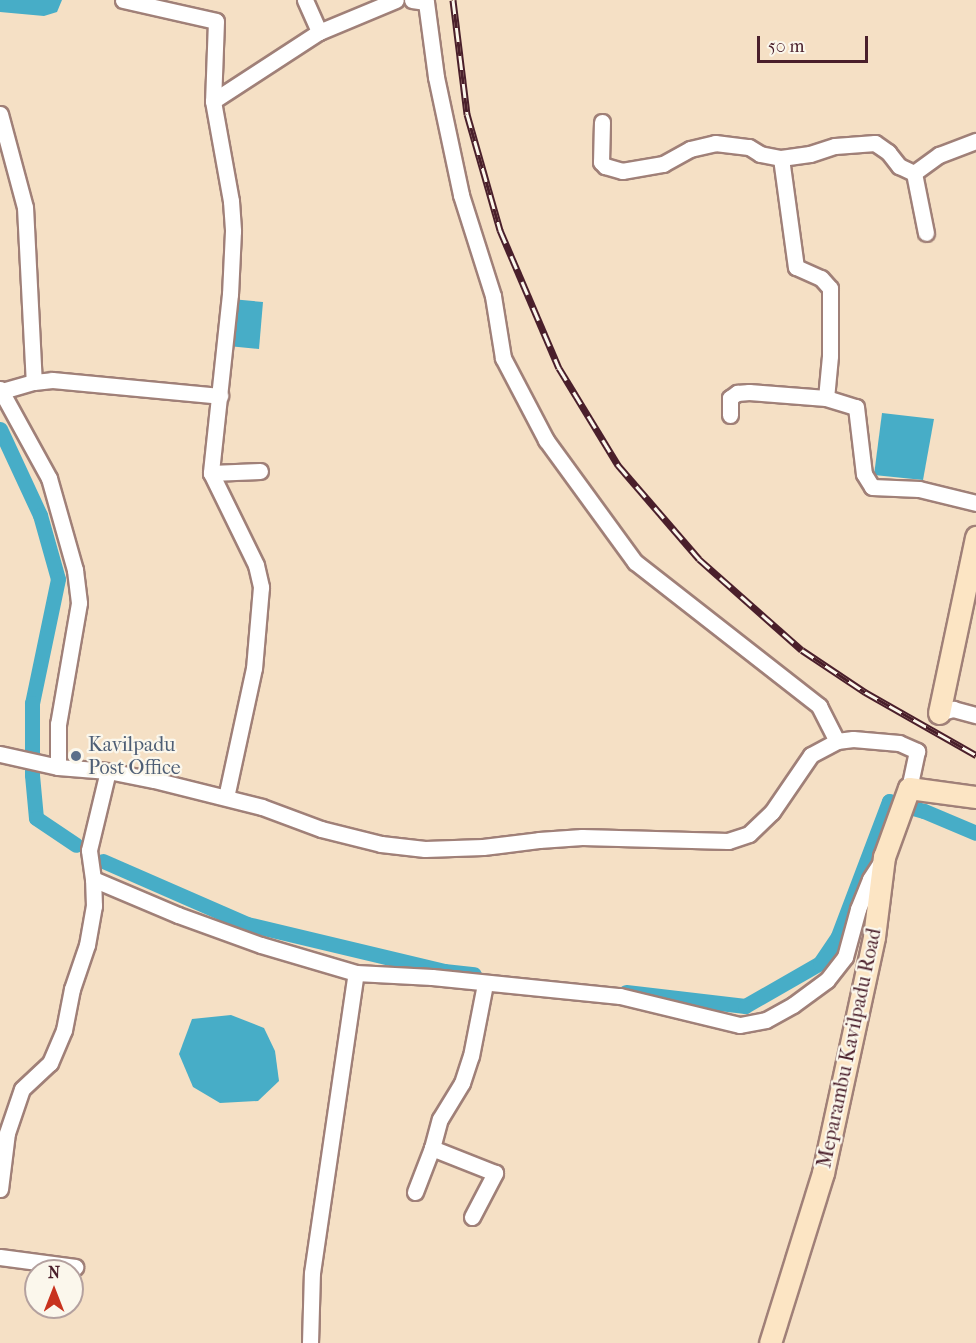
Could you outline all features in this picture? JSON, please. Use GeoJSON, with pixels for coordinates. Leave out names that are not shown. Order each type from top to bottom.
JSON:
{"type":"FeatureCollection","features":[{"type":"Feature","properties":{"kind":"main road"},"geometry":{"type":"LineString","coordinates":[[939,713],[976,545]]}},
{"type":"Feature","properties":{"kind":"main road"},"geometry":{"type":"LineString","coordinates":[[909,788],[976,796]]}},
{"type":"Feature","properties":{"kind":"main road","name":"Meparambu Kavilpadu Road"},"geometry":{"type":"LineString","coordinates":[[770,1343],[822,1173],[844,1086],[874,937],[884,857],[909,788]]}},
{"type":"Feature","properties":{"kind":"street"},"geometry":{"type":"LineString","coordinates":[[123,0],[216,21],[213,101],[231,201],[233,231],[220,396],[211,473],[256,565],[261,587],[254,668],[226,797]]}},
{"type":"Feature","properties":{"kind":"street"},"geometry":{"type":"LineString","coordinates":[[305,0],[319,32]]}},
{"type":"Feature","properties":{"kind":"street"},"geometry":{"type":"LineString","coordinates":[[213,101],[319,32],[396,0]]}},
{"type":"Feature","properties":{"kind":"street"},"geometry":{"type":"LineString","coordinates":[[0,754],[58,767],[108,771],[226,797],[262,807],[321,829],[381,844],[425,849],[483,847],[582,837],[728,841],[754,830],[772,813],[811,755],[837,741],[819,706],[635,562],[546,440],[503,358],[493,296],[460,195],[436,77],[426,2],[412,0]]}},
{"type":"Feature","properties":{"kind":"street"},"geometry":{"type":"LineString","coordinates":[[0,114],[25,207],[34,382]]}},
{"type":"Feature","properties":{"kind":"street"},"geometry":{"type":"LineString","coordinates":[[602,122],[601,162],[612,169],[622,171],[663,164],[690,149],[715,142],[749,147],[760,154],[782,158],[810,154],[835,146],[875,143],[888,152],[899,166],[914,172]]}},
{"type":"Feature","properties":{"kind":"street"},"geometry":{"type":"LineString","coordinates":[[914,172],[939,155],[976,141]]}},
{"type":"Feature","properties":{"kind":"street"},"geometry":{"type":"LineString","coordinates":[[782,158],[796,267],[821,278],[830,288],[831,356],[826,398]]}},
{"type":"Feature","properties":{"kind":"street"},"geometry":{"type":"LineString","coordinates":[[914,172],[926,233]]}},
{"type":"Feature","properties":{"kind":"street"},"geometry":{"type":"LineString","coordinates":[[58,767],[58,724],[75,638],[78,603],[75,570],[49,478],[1,390],[52,380],[220,396]]}},
{"type":"Feature","properties":{"kind":"street"},"geometry":{"type":"LineString","coordinates":[[730,415],[730,398],[737,393],[826,398],[856,406],[864,474],[872,487],[919,489],[976,503]]}},
{"type":"Feature","properties":{"kind":"street"},"geometry":{"type":"LineString","coordinates":[[211,473],[260,471]]}},
{"type":"Feature","properties":{"kind":"street"},"geometry":{"type":"LineString","coordinates":[[939,713],[953,709],[976,715]]}},
{"type":"Feature","properties":{"kind":"street","name":"Meparambu Kavilpadu Road"},"geometry":{"type":"LineString","coordinates":[[837,741],[853,739],[899,743],[917,751],[909,788]]}},
{"type":"Feature","properties":{"kind":"street"},"geometry":{"type":"LineString","coordinates":[[0,1189],[7,1133],[22,1089],[50,1063],[64,1030],[72,989],[87,945],[94,906],[89,850],[108,771]]}},
{"type":"Feature","properties":{"kind":"street"},"geometry":{"type":"LineString","coordinates":[[93,879],[178,915],[261,945],[356,973],[432,977],[620,996],[740,1025],[766,1020],[793,1005],[827,980],[845,957],[858,909],[870,879],[884,857]]}},
{"type":"Feature","properties":{"kind":"street"},"geometry":{"type":"LineString","coordinates":[[310,1343],[312,1273],[356,973]]}},
{"type":"Feature","properties":{"kind":"street"},"geometry":{"type":"LineString","coordinates":[[415,1192],[432,1148],[440,1119],[462,1083],[471,1056],[485,984]]}},
{"type":"Feature","properties":{"kind":"street"},"geometry":{"type":"LineString","coordinates":[[432,1148],[495,1173],[472,1217]]}},
{"type":"Feature","properties":{"kind":"street"},"geometry":{"type":"LineString","coordinates":[[0,1257],[24,1260]]}},
{"type":"Feature","properties":{"kind":"water"},"geometry":{"type":"Polygon","coordinates":[[[0,0],[62,0],[57,12],[44,16],[0,12],[0,0]]]}},
{"type":"Feature","properties":{"kind":"water"},"geometry":{"type":"Polygon","coordinates":[[[231,299],[263,302],[259,349],[228,346],[231,299]]]}},
{"type":"Feature","properties":{"kind":"water"},"geometry":{"type":"Polygon","coordinates":[[[882,413],[934,419],[923,480],[874,475],[882,413]]]}},
{"type":"Feature","properties":{"kind":"water"},"geometry":{"type":"Polygon","coordinates":[[[231,1015],[264,1028],[275,1051],[279,1081],[258,1101],[220,1103],[193,1087],[179,1054],[192,1019],[231,1015]]]}},
{"type":"Feature","properties":{"kind":"waterway"},"geometry":{"type":"LineString","coordinates":[[0,429],[40,515],[58,579],[32,703],[32,775],[36,818],[76,845]]}},
{"type":"Feature","properties":{"kind":"waterway"},"geometry":{"type":"LineString","coordinates":[[626,992],[745,1006],[820,963],[838,936],[889,801],[924,811],[976,833]]}},
{"type":"Feature","properties":{"kind":"waterway"},"geometry":{"type":"LineString","coordinates":[[103,861],[247,924],[444,971],[474,974]]}},
{"type":"Feature","properties":{"kind":"railway"},"geometry":{"type":"LineString","coordinates":[[453,0],[467,114],[500,230],[559,368],[618,465],[699,559],[802,650],[865,692],[976,755]]}},
{"type":"Feature","properties":{"kind":"place","name":"Kavilpadu Post Office"},"geometry":{"type":"Point","coordinates":[76,756]}}]}
